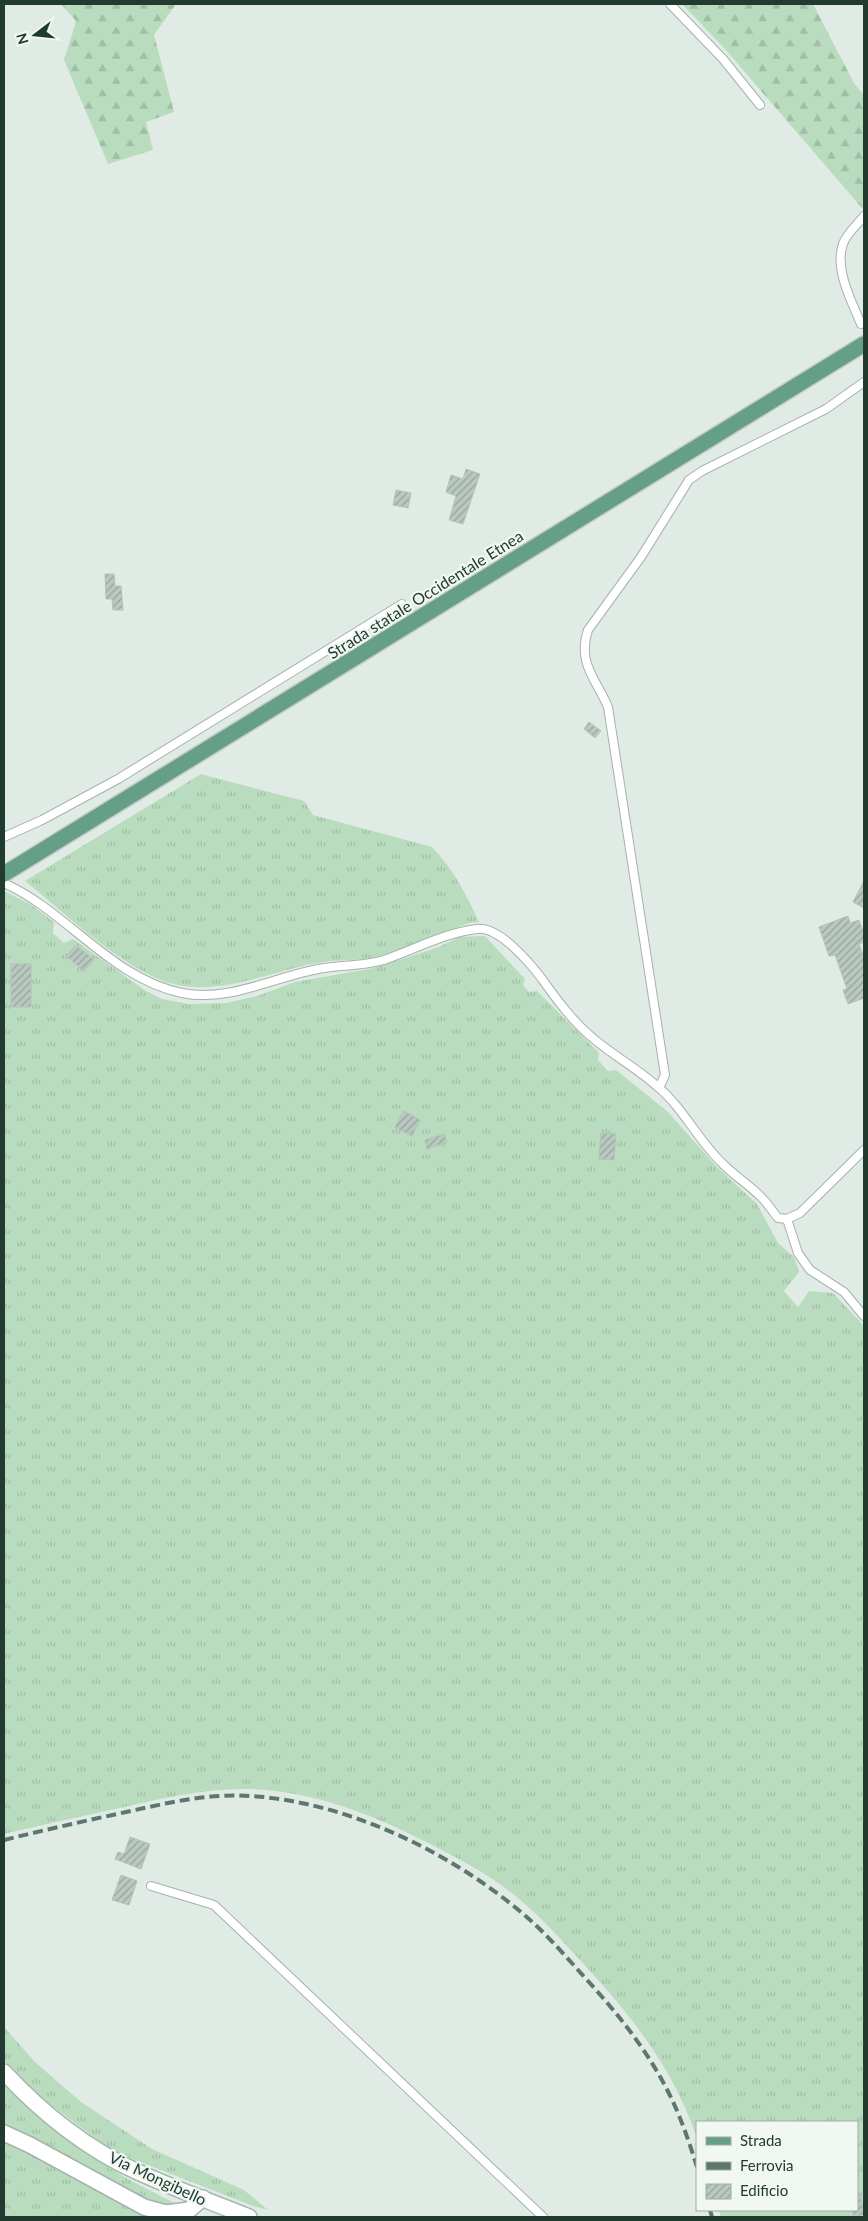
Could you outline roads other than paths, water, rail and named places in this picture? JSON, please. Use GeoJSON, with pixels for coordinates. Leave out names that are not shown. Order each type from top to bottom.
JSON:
{"type":"FeatureCollection","features":[{"type":"Feature","properties":{"kind":"main road","name":"Strada statale Occidentale Etnea"},"geometry":{"type":"LineString","coordinates":[[6,880],[864,344]]}},
{"type":"Feature","properties":{"kind":"street","name":"Via Mongibello"},"geometry":{"type":"LineString","coordinates":[[4,2072],[44,2110],[101,2152],[137,2172],[249,2217]]}},
{"type":"Feature","properties":{"kind":"street"},"geometry":{"type":"LineString","coordinates":[[4,2133],[30,2145],[144,2207],[166,2213],[189,2210],[202,2198]]}},
{"type":"Feature","properties":{"kind":"lane"},"geometry":{"type":"LineString","coordinates":[[670,4],[723,59],[760,105]]}},
{"type":"Feature","properties":{"kind":"lane"},"geometry":{"type":"LineString","coordinates":[[862,324],[844,277],[840,259],[843,243],[864,216]]}},
{"type":"Feature","properties":{"kind":"lane"},"geometry":{"type":"LineString","coordinates":[[660,1088],[665,1076],[608,707],[584,659],[584,643],[588,630],[642,557],[689,480],[702,471],[826,409],[864,382]]}},
{"type":"Feature","properties":{"kind":"lane"},"geometry":{"type":"LineString","coordinates":[[4,837],[42,820],[118,780],[402,604]]}},
{"type":"Feature","properties":{"kind":"lane"},"geometry":{"type":"LineString","coordinates":[[6,880],[133,974],[160,987],[183,994],[208,995],[233,992],[324,968],[363,965],[479,928],[491,932],[506,941],[530,964],[558,1000],[592,1038],[660,1088],[720,1162],[761,1197],[778,1218],[787,1219],[800,1213],[864,1150]]}},
{"type":"Feature","properties":{"kind":"lane"},"geometry":{"type":"LineString","coordinates":[[787,1219],[798,1253],[810,1270],[844,1292],[864,1316]]}},
{"type":"Feature","properties":{"kind":"lane"},"geometry":{"type":"LineString","coordinates":[[151,1886],[214,1905],[543,2217]]}},
{"type":"Feature","properties":{"kind":"railway"},"geometry":{"type":"LineString","coordinates":[[4,1840],[172,1802],[235,1795],[287,1800],[323,1808],[359,1819],[395,1834],[429,1850],[462,1869],[493,1890],[548,1937],[619,2017],[655,2068],[678,2113],[696,2164]]}},
{"type":"Feature","properties":{"kind":"railway"},"geometry":{"type":"LineString","coordinates":[[710,2211],[712,2217]]}}]}
